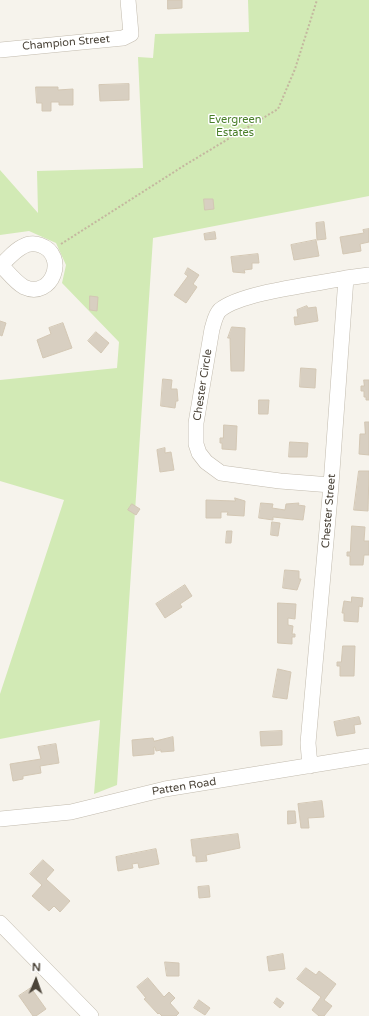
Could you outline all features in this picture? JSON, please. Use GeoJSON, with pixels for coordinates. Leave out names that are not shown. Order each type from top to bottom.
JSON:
{"type":"FeatureCollection","features":[{"type":"Feature","properties":{"kind":"street","name":"Champion Street"},"geometry":{"type":"LineString","coordinates":[[0,50],[123,38],[131,34],[128,0]]}},
{"type":"Feature","properties":{"kind":"street"},"geometry":{"type":"LineString","coordinates":[[30,244],[44,246],[50,251],[56,264],[52,279],[40,288],[26,288],[19,284],[1,264],[23,246],[30,244]]}},
{"type":"Feature","properties":{"kind":"street"},"geometry":{"type":"LineString","coordinates":[[346,278],[369,275]]}},
{"type":"Feature","properties":{"kind":"street","name":"Chester Circle"},"geometry":{"type":"LineString","coordinates":[[331,485],[280,481],[221,473],[206,462],[199,453],[196,444],[196,423],[212,329],[215,318],[221,309],[245,298],[346,278]]}},
{"type":"Feature","properties":{"kind":"street","name":"Chester Street"},"geometry":{"type":"LineString","coordinates":[[310,766],[308,743],[331,485],[346,278]]}},
{"type":"Feature","properties":{"kind":"street","name":"Patten Road"},"geometry":{"type":"LineString","coordinates":[[0,819],[71,812],[165,789],[369,756]]}},
{"type":"Feature","properties":{"kind":"street"},"geometry":{"type":"LineString","coordinates":[[0,923],[91,1016]]}},
{"type":"Feature","properties":{"kind":"path"},"geometry":{"type":"LineString","coordinates":[[50,251],[185,165],[278,109],[296,69],[317,0]]}},
{"type":"Feature","properties":{"kind":"green space","name":"Evergreen Estates"},"geometry":{"type":"Polygon","coordinates":[[[248,0],[369,0],[369,196],[153,238],[117,785],[94,794],[100,720],[0,739],[0,694],[64,500],[0,481],[0,380],[117,368],[119,342],[62,283],[66,265],[56,243],[29,231],[0,235],[0,170],[38,213],[37,171],[143,168],[138,57],[153,58],[155,34],[249,32],[248,0]]]}},
{"type":"Feature","properties":{"kind":"building"},"geometry":{"type":"Polygon","coordinates":[[[168,0],[182,0],[182,8],[168,9],[168,0]]]}},
{"type":"Feature","properties":{"kind":"building"},"geometry":{"type":"Polygon","coordinates":[[[129,84],[129,100],[100,101],[99,85],[129,84]]]}},
{"type":"Feature","properties":{"kind":"building"},"geometry":{"type":"Polygon","coordinates":[[[36,87],[58,87],[58,90],[73,89],[73,105],[59,105],[59,102],[51,102],[51,111],[42,111],[42,103],[37,103],[36,87]]]}},
{"type":"Feature","properties":{"kind":"building"},"geometry":{"type":"Polygon","coordinates":[[[204,199],[213,199],[214,209],[205,210],[204,199]]]}},
{"type":"Feature","properties":{"kind":"building"},"geometry":{"type":"Polygon","coordinates":[[[324,222],[326,239],[317,240],[316,223],[324,222]]]}},
{"type":"Feature","properties":{"kind":"building"},"geometry":{"type":"Polygon","coordinates":[[[369,229],[369,242],[360,244],[361,251],[343,254],[340,237],[364,233],[363,230],[369,229]]]}},
{"type":"Feature","properties":{"kind":"building"},"geometry":{"type":"Polygon","coordinates":[[[215,232],[216,239],[205,240],[204,234],[215,232]]]}},
{"type":"Feature","properties":{"kind":"building"},"geometry":{"type":"Polygon","coordinates":[[[316,240],[319,256],[294,260],[291,245],[316,240]]]}},
{"type":"Feature","properties":{"kind":"building"},"geometry":{"type":"Polygon","coordinates":[[[258,254],[259,263],[252,263],[252,269],[244,270],[245,273],[233,272],[231,257],[258,254]]]}},
{"type":"Feature","properties":{"kind":"building"},"geometry":{"type":"Polygon","coordinates":[[[188,268],[199,275],[193,284],[197,287],[186,303],[174,295],[188,276],[185,274],[188,268]]]}},
{"type":"Feature","properties":{"kind":"building"},"geometry":{"type":"Polygon","coordinates":[[[90,296],[98,297],[97,311],[90,310],[90,296]]]}},
{"type":"Feature","properties":{"kind":"building"},"geometry":{"type":"Polygon","coordinates":[[[307,306],[308,308],[316,307],[318,321],[295,325],[294,317],[298,317],[297,310],[307,306]]]}},
{"type":"Feature","properties":{"kind":"building"},"geometry":{"type":"Polygon","coordinates":[[[0,321],[6,323],[2,336],[0,335],[0,321]]]}},
{"type":"Feature","properties":{"kind":"building"},"geometry":{"type":"Polygon","coordinates":[[[63,323],[72,348],[43,358],[37,340],[51,334],[49,328],[63,323]]]}},
{"type":"Feature","properties":{"kind":"building"},"geometry":{"type":"Polygon","coordinates":[[[232,327],[245,328],[244,371],[231,371],[230,338],[228,338],[232,327]]]}},
{"type":"Feature","properties":{"kind":"building"},"geometry":{"type":"Polygon","coordinates":[[[96,332],[109,343],[101,353],[88,341],[96,332]]]}},
{"type":"Feature","properties":{"kind":"building"},"geometry":{"type":"Polygon","coordinates":[[[301,368],[316,369],[315,388],[300,387],[301,368]]]}},
{"type":"Feature","properties":{"kind":"building"},"geometry":{"type":"Polygon","coordinates":[[[163,379],[172,380],[171,389],[177,389],[178,401],[176,401],[175,408],[161,406],[163,379]]]}},
{"type":"Feature","properties":{"kind":"building"},"geometry":{"type":"Polygon","coordinates":[[[364,380],[369,380],[369,400],[366,400],[366,397],[364,397],[364,391],[361,391],[361,386],[364,386],[364,380]]]}},
{"type":"Feature","properties":{"kind":"building"},"geometry":{"type":"Polygon","coordinates":[[[259,400],[269,400],[268,414],[259,414],[259,400]]]}},
{"type":"Feature","properties":{"kind":"building"},"geometry":{"type":"Polygon","coordinates":[[[365,422],[369,422],[369,455],[359,454],[360,434],[365,434],[365,422]]]}},
{"type":"Feature","properties":{"kind":"building"},"geometry":{"type":"Polygon","coordinates":[[[224,425],[237,426],[236,450],[222,449],[220,438],[223,438],[224,425]]]}},
{"type":"Feature","properties":{"kind":"building"},"geometry":{"type":"Polygon","coordinates":[[[290,442],[308,443],[307,457],[289,457],[290,442]]]}},
{"type":"Feature","properties":{"kind":"building"},"geometry":{"type":"Polygon","coordinates":[[[165,448],[165,453],[171,452],[174,470],[160,472],[157,450],[165,448]]]}},
{"type":"Feature","properties":{"kind":"building"},"geometry":{"type":"Polygon","coordinates":[[[359,471],[369,471],[368,511],[354,510],[359,471]]]}},
{"type":"Feature","properties":{"kind":"building"},"geometry":{"type":"Polygon","coordinates":[[[235,498],[245,501],[244,516],[227,515],[228,512],[221,512],[221,518],[206,518],[206,500],[235,501],[235,498]]]}},
{"type":"Feature","properties":{"kind":"building"},"geometry":{"type":"Polygon","coordinates":[[[261,503],[273,504],[272,508],[285,510],[286,504],[299,503],[298,505],[305,506],[303,520],[273,517],[273,520],[259,518],[261,503]]]}},
{"type":"Feature","properties":{"kind":"building"},"geometry":{"type":"Polygon","coordinates":[[[132,504],[140,509],[136,515],[128,510],[132,504]]]}},
{"type":"Feature","properties":{"kind":"building"},"geometry":{"type":"Polygon","coordinates":[[[272,522],[280,523],[278,536],[271,535],[272,522]]]}},
{"type":"Feature","properties":{"kind":"building"},"geometry":{"type":"Polygon","coordinates":[[[352,526],[365,527],[364,541],[369,541],[369,555],[364,555],[363,565],[350,565],[350,556],[347,556],[347,552],[350,552],[352,526]]]}},
{"type":"Feature","properties":{"kind":"building"},"geometry":{"type":"Polygon","coordinates":[[[227,531],[232,531],[231,543],[226,543],[227,531]]]}},
{"type":"Feature","properties":{"kind":"building"},"geometry":{"type":"Polygon","coordinates":[[[285,570],[299,571],[299,579],[301,579],[297,590],[283,588],[285,570]]]}},
{"type":"Feature","properties":{"kind":"building"},"geometry":{"type":"Polygon","coordinates":[[[185,585],[192,596],[180,604],[182,607],[165,618],[156,604],[185,585]]]}},
{"type":"Feature","properties":{"kind":"building"},"geometry":{"type":"Polygon","coordinates":[[[352,597],[363,598],[362,607],[359,606],[358,622],[344,621],[344,613],[342,613],[344,601],[351,602],[352,597]]]}},
{"type":"Feature","properties":{"kind":"building"},"geometry":{"type":"Polygon","coordinates":[[[278,603],[296,604],[295,619],[288,618],[288,625],[293,626],[292,634],[295,634],[295,637],[292,637],[292,644],[278,643],[278,603]]]}},
{"type":"Feature","properties":{"kind":"building"},"geometry":{"type":"Polygon","coordinates":[[[343,646],[355,646],[354,676],[340,676],[340,666],[337,666],[337,662],[341,662],[343,646]]]}},
{"type":"Feature","properties":{"kind":"building"},"geometry":{"type":"Polygon","coordinates":[[[278,669],[291,672],[287,699],[273,697],[278,669]]]}},
{"type":"Feature","properties":{"kind":"building"},"geometry":{"type":"Polygon","coordinates":[[[359,717],[361,724],[354,725],[355,733],[337,736],[334,722],[359,717]]]}},
{"type":"Feature","properties":{"kind":"building"},"geometry":{"type":"Polygon","coordinates":[[[282,731],[282,745],[261,746],[260,732],[282,731]]]}},
{"type":"Feature","properties":{"kind":"building"},"geometry":{"type":"Polygon","coordinates":[[[173,737],[174,751],[156,751],[154,747],[154,754],[133,756],[132,740],[153,738],[154,741],[173,737]]]}},
{"type":"Feature","properties":{"kind":"building"},"geometry":{"type":"Polygon","coordinates":[[[56,744],[59,763],[40,766],[41,773],[23,776],[23,779],[13,781],[10,764],[41,759],[38,747],[56,744]]]}},
{"type":"Feature","properties":{"kind":"building"},"geometry":{"type":"Polygon","coordinates":[[[322,801],[324,817],[308,818],[309,828],[301,828],[298,804],[322,801]]]}},
{"type":"Feature","properties":{"kind":"building"},"geometry":{"type":"Polygon","coordinates":[[[288,811],[295,811],[296,823],[288,824],[288,811]]]}},
{"type":"Feature","properties":{"kind":"building"},"geometry":{"type":"Polygon","coordinates":[[[238,834],[240,848],[206,855],[207,861],[196,862],[196,856],[193,856],[191,840],[238,834]]]}},
{"type":"Feature","properties":{"kind":"building"},"geometry":{"type":"Polygon","coordinates":[[[156,849],[159,864],[139,868],[138,863],[132,864],[133,868],[118,871],[116,857],[156,849]]]}},
{"type":"Feature","properties":{"kind":"building"},"geometry":{"type":"Polygon","coordinates":[[[43,860],[54,870],[46,879],[70,901],[60,912],[54,906],[49,911],[32,896],[42,885],[30,874],[43,860]]]}},
{"type":"Feature","properties":{"kind":"building"},"geometry":{"type":"Polygon","coordinates":[[[209,886],[210,897],[199,898],[198,887],[209,886]]]}},
{"type":"Feature","properties":{"kind":"building"},"geometry":{"type":"Polygon","coordinates":[[[283,954],[285,969],[269,971],[267,957],[283,954]]]}},
{"type":"Feature","properties":{"kind":"building"},"geometry":{"type":"Polygon","coordinates":[[[165,962],[179,963],[179,976],[167,976],[165,962]]]}},
{"type":"Feature","properties":{"kind":"building"},"geometry":{"type":"Polygon","coordinates":[[[306,968],[316,975],[319,971],[336,984],[324,1000],[332,1006],[324,1016],[319,1016],[312,1010],[321,997],[297,979],[306,968]]]}},
{"type":"Feature","properties":{"kind":"building"},"geometry":{"type":"Polygon","coordinates":[[[148,978],[164,997],[169,992],[175,998],[170,1003],[179,1013],[176,1016],[162,1016],[159,1013],[158,1014],[144,999],[146,998],[137,987],[148,978]]]}},
{"type":"Feature","properties":{"kind":"building"},"geometry":{"type":"Polygon","coordinates":[[[31,988],[46,1009],[36,1016],[33,1016],[19,996],[31,988]]]}},
{"type":"Feature","properties":{"kind":"building"},"geometry":{"type":"Polygon","coordinates":[[[277,998],[284,1003],[280,1008],[274,1003],[277,998]]]}},
{"type":"Feature","properties":{"kind":"building"},"geometry":{"type":"Polygon","coordinates":[[[199,1000],[210,1008],[205,1015],[194,1008],[199,1000]]]}}]}
